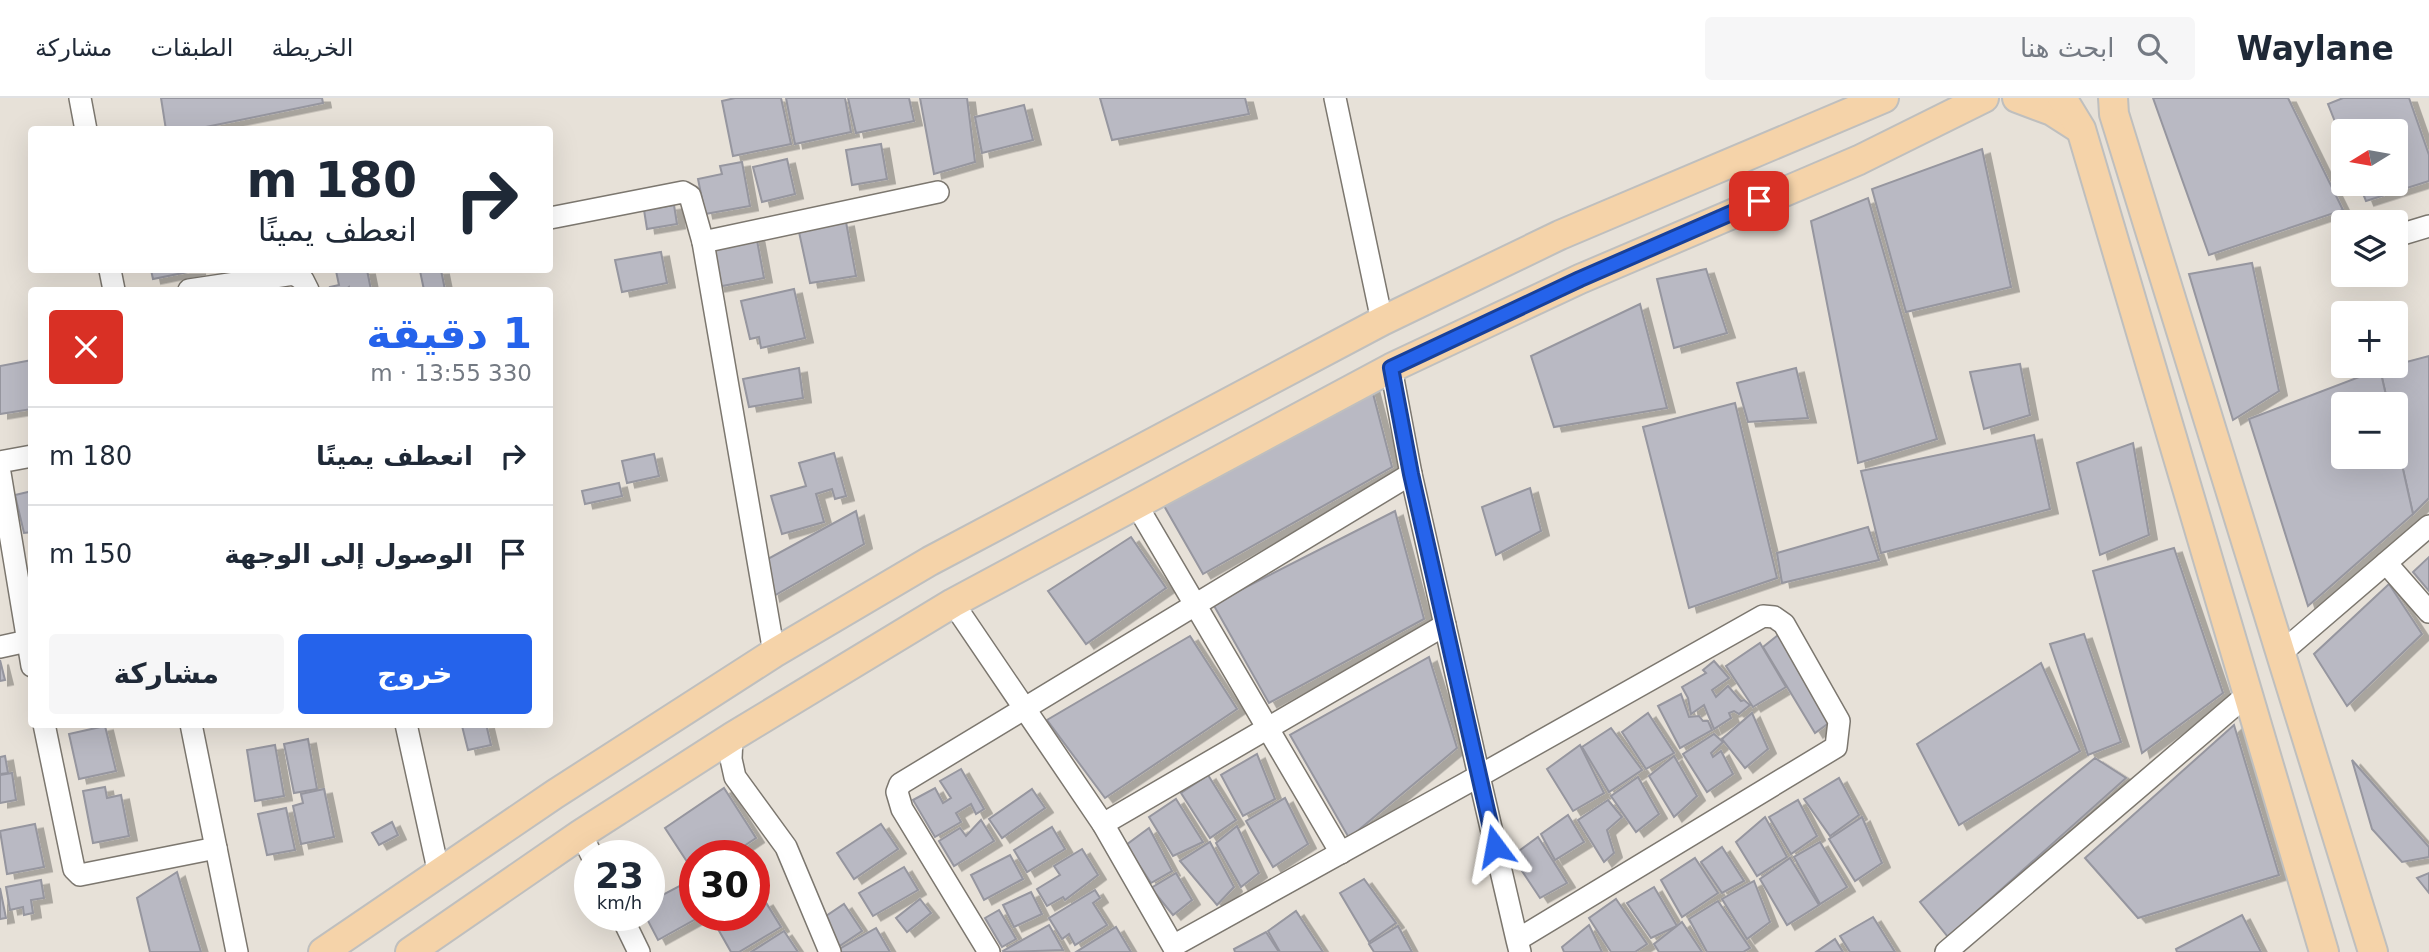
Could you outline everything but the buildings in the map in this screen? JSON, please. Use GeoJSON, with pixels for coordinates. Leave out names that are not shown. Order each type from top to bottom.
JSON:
{"type":"FeatureCollection","features":[{"type":"Feature","properties":{"kind":"main road"},"geometry":{"type":"LineString","coordinates":[[323,952],[555,794],[774,653],[930,561],[1382,321],[1560,235],[1884,98]]}},
{"type":"Feature","properties":{"kind":"main road"},"geometry":{"type":"LineString","coordinates":[[594,840],[732,737],[953,603],[1136,504],[1391,368],[1580,279],[1859,160],[1983,98]]}},
{"type":"Feature","properties":{"kind":"main road"},"geometry":{"type":"LineString","coordinates":[[2017,98],[2052,111],[2081,129]]}},
{"type":"Feature","properties":{"kind":"main road"},"geometry":{"type":"LineString","coordinates":[[2062,98],[2081,129],[2324,952]]}},
{"type":"Feature","properties":{"kind":"main road"},"geometry":{"type":"LineString","coordinates":[[2081,129],[2095,114],[2116,103],[2373,952]]}},
{"type":"Feature","properties":{"kind":"main road"},"geometry":{"type":"LineString","coordinates":[[410,952],[574,853]]}},
{"type":"Feature","properties":{"kind":"street"},"geometry":{"type":"LineString","coordinates":[[80,98],[85,126]]}},
{"type":"Feature","properties":{"kind":"street"},"geometry":{"type":"LineString","coordinates":[[1335,98],[1382,321]]}},
{"type":"Feature","properties":{"kind":"street"},"geometry":{"type":"LineString","coordinates":[[553,217],[687,192],[703,242],[774,653]]}},
{"type":"Feature","properties":{"kind":"street"},"geometry":{"type":"LineString","coordinates":[[703,242],[938,192]]}},
{"type":"Feature","properties":{"kind":"street"},"geometry":{"type":"LineString","coordinates":[[2408,232],[2429,226]]}},
{"type":"Feature","properties":{"kind":"street"},"geometry":{"type":"LineString","coordinates":[[209,287],[294,274],[303,280],[306,287]]}},
{"type":"Feature","properties":{"kind":"street"},"geometry":{"type":"LineString","coordinates":[[953,603],[1103,824],[1171,950],[1341,853],[1479,776],[1763,616],[1774,617],[1784,624],[1839,721],[1836,747],[1519,946],[1479,776],[1411,474],[1391,368]]}},
{"type":"Feature","properties":{"kind":"street"},"geometry":{"type":"LineString","coordinates":[[0,462],[28,457]]}},
{"type":"Feature","properties":{"kind":"street"},"geometry":{"type":"LineString","coordinates":[[0,473],[28,635]]}},
{"type":"Feature","properties":{"kind":"street"},"geometry":{"type":"LineString","coordinates":[[989,952],[902,809],[897,792],[906,777],[1026,709],[1411,474]]}},
{"type":"Feature","properties":{"kind":"street"},"geometry":{"type":"LineString","coordinates":[[1136,504],[1341,853]]}},
{"type":"Feature","properties":{"kind":"street"},"geometry":{"type":"LineString","coordinates":[[2281,653],[2429,526]]}},
{"type":"Feature","properties":{"kind":"street"},"geometry":{"type":"LineString","coordinates":[[2386,563],[2429,612]]}},
{"type":"Feature","properties":{"kind":"street"},"geometry":{"type":"LineString","coordinates":[[1103,824],[1445,625]]}},
{"type":"Feature","properties":{"kind":"street"},"geometry":{"type":"LineString","coordinates":[[0,647],[28,641]]}},
{"type":"Feature","properties":{"kind":"street"},"geometry":{"type":"LineString","coordinates":[[1949,951],[2248,694]]}},
{"type":"Feature","properties":{"kind":"street"},"geometry":{"type":"LineString","coordinates":[[45,728],[74,869],[80,875],[216,848]]}},
{"type":"Feature","properties":{"kind":"street"},"geometry":{"type":"LineString","coordinates":[[192,728],[237,952]]}},
{"type":"Feature","properties":{"kind":"street"},"geometry":{"type":"LineString","coordinates":[[407,728],[439,874]]}},
{"type":"Feature","properties":{"kind":"street"},"geometry":{"type":"LineString","coordinates":[[732,737],[731,758],[735,777],[786,847],[830,952]]}},
{"type":"Feature","properties":{"kind":"street"},"geometry":{"type":"LineString","coordinates":[[629,931],[639,952]]}},
{"type":"Feature","properties":{"kind":"route"},"geometry":{"type":"LineString","coordinates":[[1495,846],[1411,474],[1391,368],[1580,279],[1759,201]]}}]}
